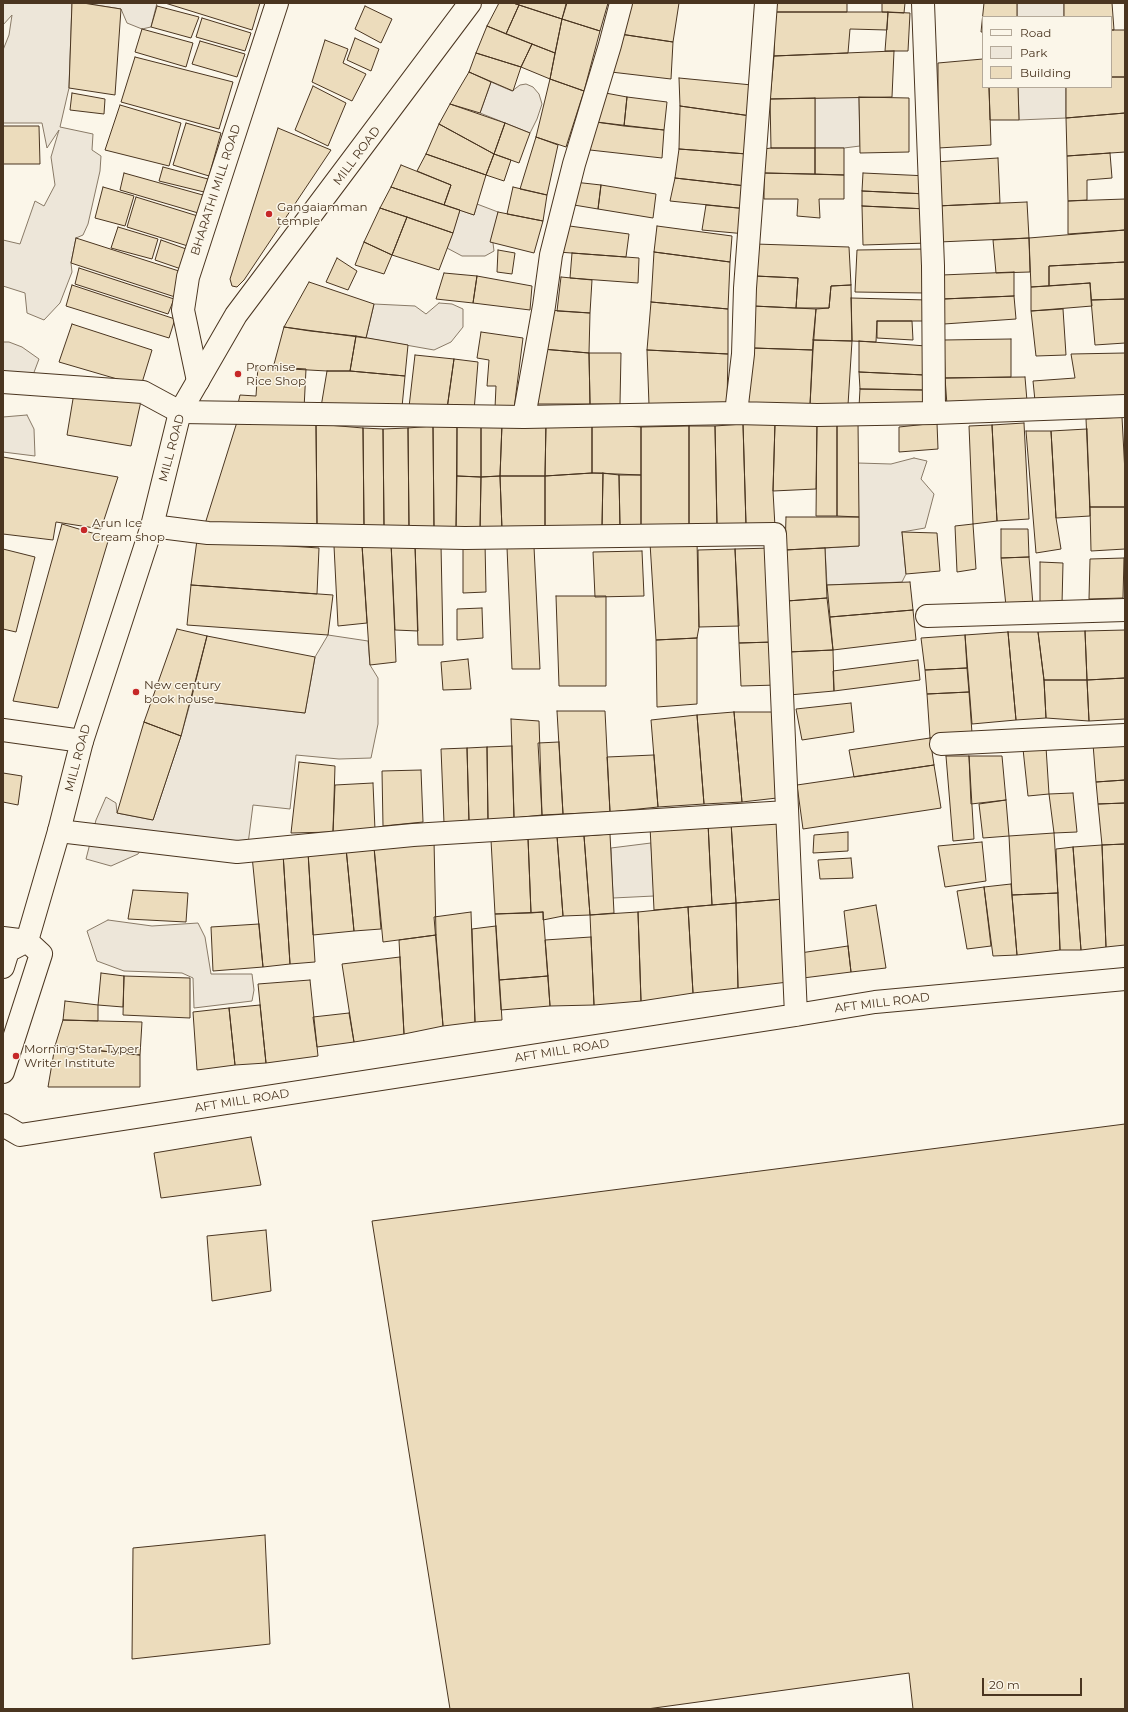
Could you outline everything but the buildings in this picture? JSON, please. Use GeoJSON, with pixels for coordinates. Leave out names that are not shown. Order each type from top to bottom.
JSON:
{"type":"FeatureCollection","features":[{"type":"Feature","properties":{"kind":"street","name":"BHARATHI MILL ROAD"},"geometry":{"type":"LineString","coordinates":[[198,381],[183,310],[188,277],[277,3]]}},
{"type":"Feature","properties":{"kind":"street","name":"MILL ROAD"},"geometry":{"type":"LineString","coordinates":[[27,941],[59,831],[82,741],[152,526],[180,412],[236,314],[470,3]]}},
{"type":"Feature","properties":{"kind":"street"},"geometry":{"type":"LineString","coordinates":[[524,418],[544,306],[551,255],[574,164],[610,45],[620,3]]}},
{"type":"Feature","properties":{"kind":"street"},"geometry":{"type":"LineString","coordinates":[[736,413],[743,354],[746,288],[766,3]]}},
{"type":"Feature","properties":{"kind":"street"},"geometry":{"type":"LineString","coordinates":[[923,3],[933,266],[934,413]]}},
{"type":"Feature","properties":{"kind":"street"},"geometry":{"type":"LineString","coordinates":[[3,382],[143,392],[180,412],[524,418],[736,413],[934,413],[1125,406]]}},
{"type":"Feature","properties":{"kind":"street"},"geometry":{"type":"LineString","coordinates":[[152,526],[208,533],[449,538],[775,534],[796,1015]]}},
{"type":"Feature","properties":{"kind":"street"},"geometry":{"type":"LineString","coordinates":[[927,616],[1125,610]]}},
{"type":"Feature","properties":{"kind":"street"},"geometry":{"type":"LineString","coordinates":[[3,730],[82,741]]}},
{"type":"Feature","properties":{"kind":"street"},"geometry":{"type":"LineString","coordinates":[[941,744],[1125,735]]}},
{"type":"Feature","properties":{"kind":"street"},"geometry":{"type":"LineString","coordinates":[[59,831],[237,852],[413,835],[787,812]]}},
{"type":"Feature","properties":{"kind":"street"},"geometry":{"type":"LineString","coordinates":[[3,938],[27,941],[41,954],[3,1072]]}},
{"type":"Feature","properties":{"kind":"street"},"geometry":{"type":"LineString","coordinates":[[3,967],[8,951],[27,941]]}},
{"type":"Feature","properties":{"kind":"street","name":"AFT MILL ROAD"},"geometry":{"type":"LineString","coordinates":[[3,1125],[20,1135],[875,1002],[1125,979]]}},
{"type":"Feature","properties":{"kind":"green space"},"geometry":{"type":"Polygon","coordinates":[[[3,3],[72,3],[69,88],[60,127],[93,134],[92,150],[101,156],[100,171],[88,224],[83,235],[76,238],[71,263],[72,272],[60,303],[44,320],[27,313],[25,293],[3,286],[3,240],[20,244],[35,201],[44,206],[55,185],[51,157],[59,130],[47,148],[42,123],[3,123],[3,50],[9,35],[12,15],[3,25],[3,3]]]}},
{"type":"Feature","properties":{"kind":"green space"},"geometry":{"type":"Polygon","coordinates":[[[83,3],[157,3],[151,27],[142,29],[127,23],[121,9],[83,3]]]}},
{"type":"Feature","properties":{"kind":"green space"},"geometry":{"type":"Polygon","coordinates":[[[1017,3],[1064,3],[1064,16],[1017,16],[1017,3]]]}},
{"type":"Feature","properties":{"kind":"green space"},"geometry":{"type":"Polygon","coordinates":[[[491,82],[512,91],[520,85],[526,84],[533,87],[539,94],[542,104],[530,133],[480,113],[491,82]]]}},
{"type":"Feature","properties":{"kind":"green space"},"geometry":{"type":"Polygon","coordinates":[[[1018,88],[1066,88],[1066,118],[1019,120],[1018,88]]]}},
{"type":"Feature","properties":{"kind":"green space"},"geometry":{"type":"Polygon","coordinates":[[[859,97],[860,146],[844,148],[815,148],[815,98],[859,97]]]}},
{"type":"Feature","properties":{"kind":"green space"},"geometry":{"type":"Polygon","coordinates":[[[477,204],[498,212],[493,243],[494,251],[485,256],[462,256],[447,248],[460,210],[474,215],[477,204]]]}},
{"type":"Feature","properties":{"kind":"green space"},"geometry":{"type":"Polygon","coordinates":[[[439,303],[452,304],[463,309],[463,327],[451,342],[434,350],[366,338],[374,304],[415,306],[426,314],[439,303]]]}},
{"type":"Feature","properties":{"kind":"green space"},"geometry":{"type":"Polygon","coordinates":[[[3,342],[9,342],[22,347],[39,359],[33,375],[3,372],[3,342]]]}},
{"type":"Feature","properties":{"kind":"green space"},"geometry":{"type":"Polygon","coordinates":[[[27,415],[34,429],[35,456],[3,452],[3,417],[27,415]]]}},
{"type":"Feature","properties":{"kind":"green space"},"geometry":{"type":"Polygon","coordinates":[[[914,458],[927,461],[921,479],[934,494],[925,528],[902,532],[906,574],[902,582],[827,585],[825,548],[859,546],[858,463],[891,464],[914,458]]]}},
{"type":"Feature","properties":{"kind":"green space"},"geometry":{"type":"Polygon","coordinates":[[[328,635],[368,641],[370,665],[378,678],[378,724],[371,758],[339,759],[296,755],[290,809],[253,805],[248,844],[152,834],[138,854],[111,866],[86,859],[96,820],[106,797],[116,803],[117,813],[153,820],[181,736],[191,700],[305,713],[315,657],[328,635]]]}},
{"type":"Feature","properties":{"kind":"green space"},"geometry":{"type":"Polygon","coordinates":[[[651,843],[654,896],[613,898],[611,848],[651,843]]]}},
{"type":"Feature","properties":{"kind":"green space"},"geometry":{"type":"Polygon","coordinates":[[[108,920],[152,926],[198,923],[205,937],[211,974],[252,974],[254,990],[252,1001],[194,1008],[193,978],[182,973],[124,971],[97,961],[87,931],[108,920]]]}},
{"type":"Feature","properties":{"kind":"place","name":"Gangaiamman temple"},"geometry":{"type":"Point","coordinates":[269,214]}},
{"type":"Feature","properties":{"kind":"place","name":"Promise Rice Shop"},"geometry":{"type":"Point","coordinates":[238,374]}},
{"type":"Feature","properties":{"kind":"place","name":"Arun Ice Cream shop"},"geometry":{"type":"Point","coordinates":[84,530]}},
{"type":"Feature","properties":{"kind":"place","name":"New century book house"},"geometry":{"type":"Point","coordinates":[136,692]}},
{"type":"Feature","properties":{"kind":"place","name":"Morning Star Typer Writer Institute"},"geometry":{"type":"Point","coordinates":[16,1056]}}]}
